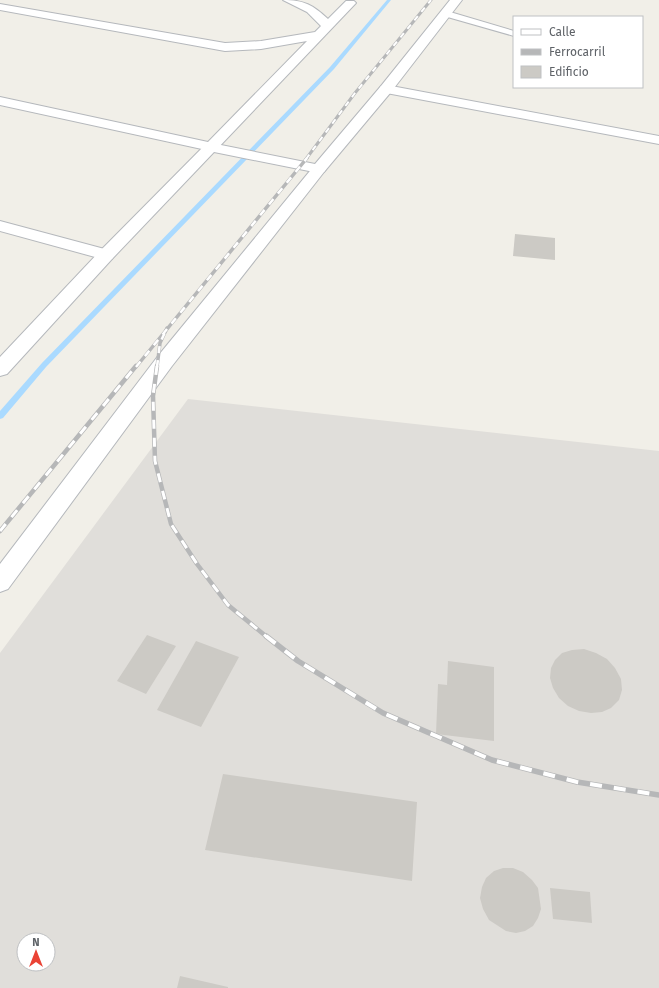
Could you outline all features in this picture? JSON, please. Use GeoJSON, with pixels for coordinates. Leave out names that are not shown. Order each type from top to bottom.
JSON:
{"type":"FeatureCollection","features":[{"type":"Feature","properties":{"kind":"street"},"geometry":{"type":"LineString","coordinates":[[289,0],[311,10],[323,30]]}},
{"type":"Feature","properties":{"kind":"street"},"geometry":{"type":"LineString","coordinates":[[0,582],[165,361],[319,169],[447,14],[456,0]]}},
{"type":"Feature","properties":{"kind":"street"},"geometry":{"type":"LineString","coordinates":[[0,369],[106,255],[351,2]]}},
{"type":"Feature","properties":{"kind":"street"},"geometry":{"type":"LineString","coordinates":[[0,7],[225,47],[261,45],[323,30]]}},
{"type":"Feature","properties":{"kind":"street"},"geometry":{"type":"LineString","coordinates":[[386,89],[659,140]]}},
{"type":"Feature","properties":{"kind":"street"},"geometry":{"type":"LineString","coordinates":[[0,101],[319,169]]}},
{"type":"Feature","properties":{"kind":"street"},"geometry":{"type":"LineString","coordinates":[[0,226],[106,255]]}},
{"type":"Feature","properties":{"kind":"lane"},"geometry":{"type":"LineString","coordinates":[[447,14],[513,34]]}},
{"type":"Feature","properties":{"kind":"shaded area"},"geometry":{"type":"Polygon","coordinates":[[[188,399],[659,451],[659,988],[0,988],[0,653],[188,399]]]}},
{"type":"Feature","properties":{"kind":"building"},"geometry":{"type":"Polygon","coordinates":[[[515,234],[555,238],[555,260],[513,256],[515,234]]]}},
{"type":"Feature","properties":{"kind":"building"},"geometry":{"type":"Polygon","coordinates":[[[147,635],[176,646],[146,694],[117,681],[147,635]]]}},
{"type":"Feature","properties":{"kind":"building"},"geometry":{"type":"Polygon","coordinates":[[[196,641],[239,657],[201,727],[157,710],[196,641]]]}},
{"type":"Feature","properties":{"kind":"building"},"geometry":{"type":"Polygon","coordinates":[[[584,649],[607,659],[615,668],[621,679],[622,690],[619,700],[611,708],[602,712],[591,713],[579,711],[568,706],[559,698],[553,688],[550,678],[551,668],[555,660],[562,653],[584,649]]]}},
{"type":"Feature","properties":{"kind":"building"},"geometry":{"type":"Polygon","coordinates":[[[448,661],[494,667],[494,741],[436,734],[438,684],[447,685],[448,661]]]}},
{"type":"Feature","properties":{"kind":"building"},"geometry":{"type":"Polygon","coordinates":[[[223,774],[417,802],[412,881],[205,850],[223,774]]]}},
{"type":"Feature","properties":{"kind":"building"},"geometry":{"type":"Polygon","coordinates":[[[503,868],[513,868],[523,872],[538,888],[541,909],[533,926],[525,931],[516,933],[506,931],[489,920],[483,909],[480,898],[482,887],[486,878],[494,871],[503,868]]]}},
{"type":"Feature","properties":{"kind":"building"},"geometry":{"type":"Polygon","coordinates":[[[550,888],[590,892],[592,923],[553,919],[550,888]]]}},
{"type":"Feature","properties":{"kind":"building"},"geometry":{"type":"Polygon","coordinates":[[[180,976],[228,987],[228,988],[177,988],[180,976]]]}},
{"type":"Feature","properties":{"kind":"waterway"},"geometry":{"type":"LineString","coordinates":[[0,416],[44,365],[332,68],[389,0]]}},
{"type":"Feature","properties":{"kind":"railway"},"geometry":{"type":"LineString","coordinates":[[306,159],[355,93],[431,0]]}},
{"type":"Feature","properties":{"kind":"railway"},"geometry":{"type":"LineString","coordinates":[[166,331],[307,158]]}},
{"type":"Feature","properties":{"kind":"railway"},"geometry":{"type":"LineString","coordinates":[[136,367],[166,331]]}},
{"type":"Feature","properties":{"kind":"railway"},"geometry":{"type":"LineString","coordinates":[[157,367],[160,343],[166,331]]}},
{"type":"Feature","properties":{"kind":"railway"},"geometry":{"type":"LineString","coordinates":[[0,531],[136,366]]}},
{"type":"Feature","properties":{"kind":"railway"},"geometry":{"type":"LineString","coordinates":[[157,366],[153,396],[155,461],[171,524],[197,564],[228,605],[267,637]]}},
{"type":"Feature","properties":{"kind":"railway"},"geometry":{"type":"LineString","coordinates":[[266,636],[298,661],[383,713],[492,760],[577,782],[659,795]]}}]}
